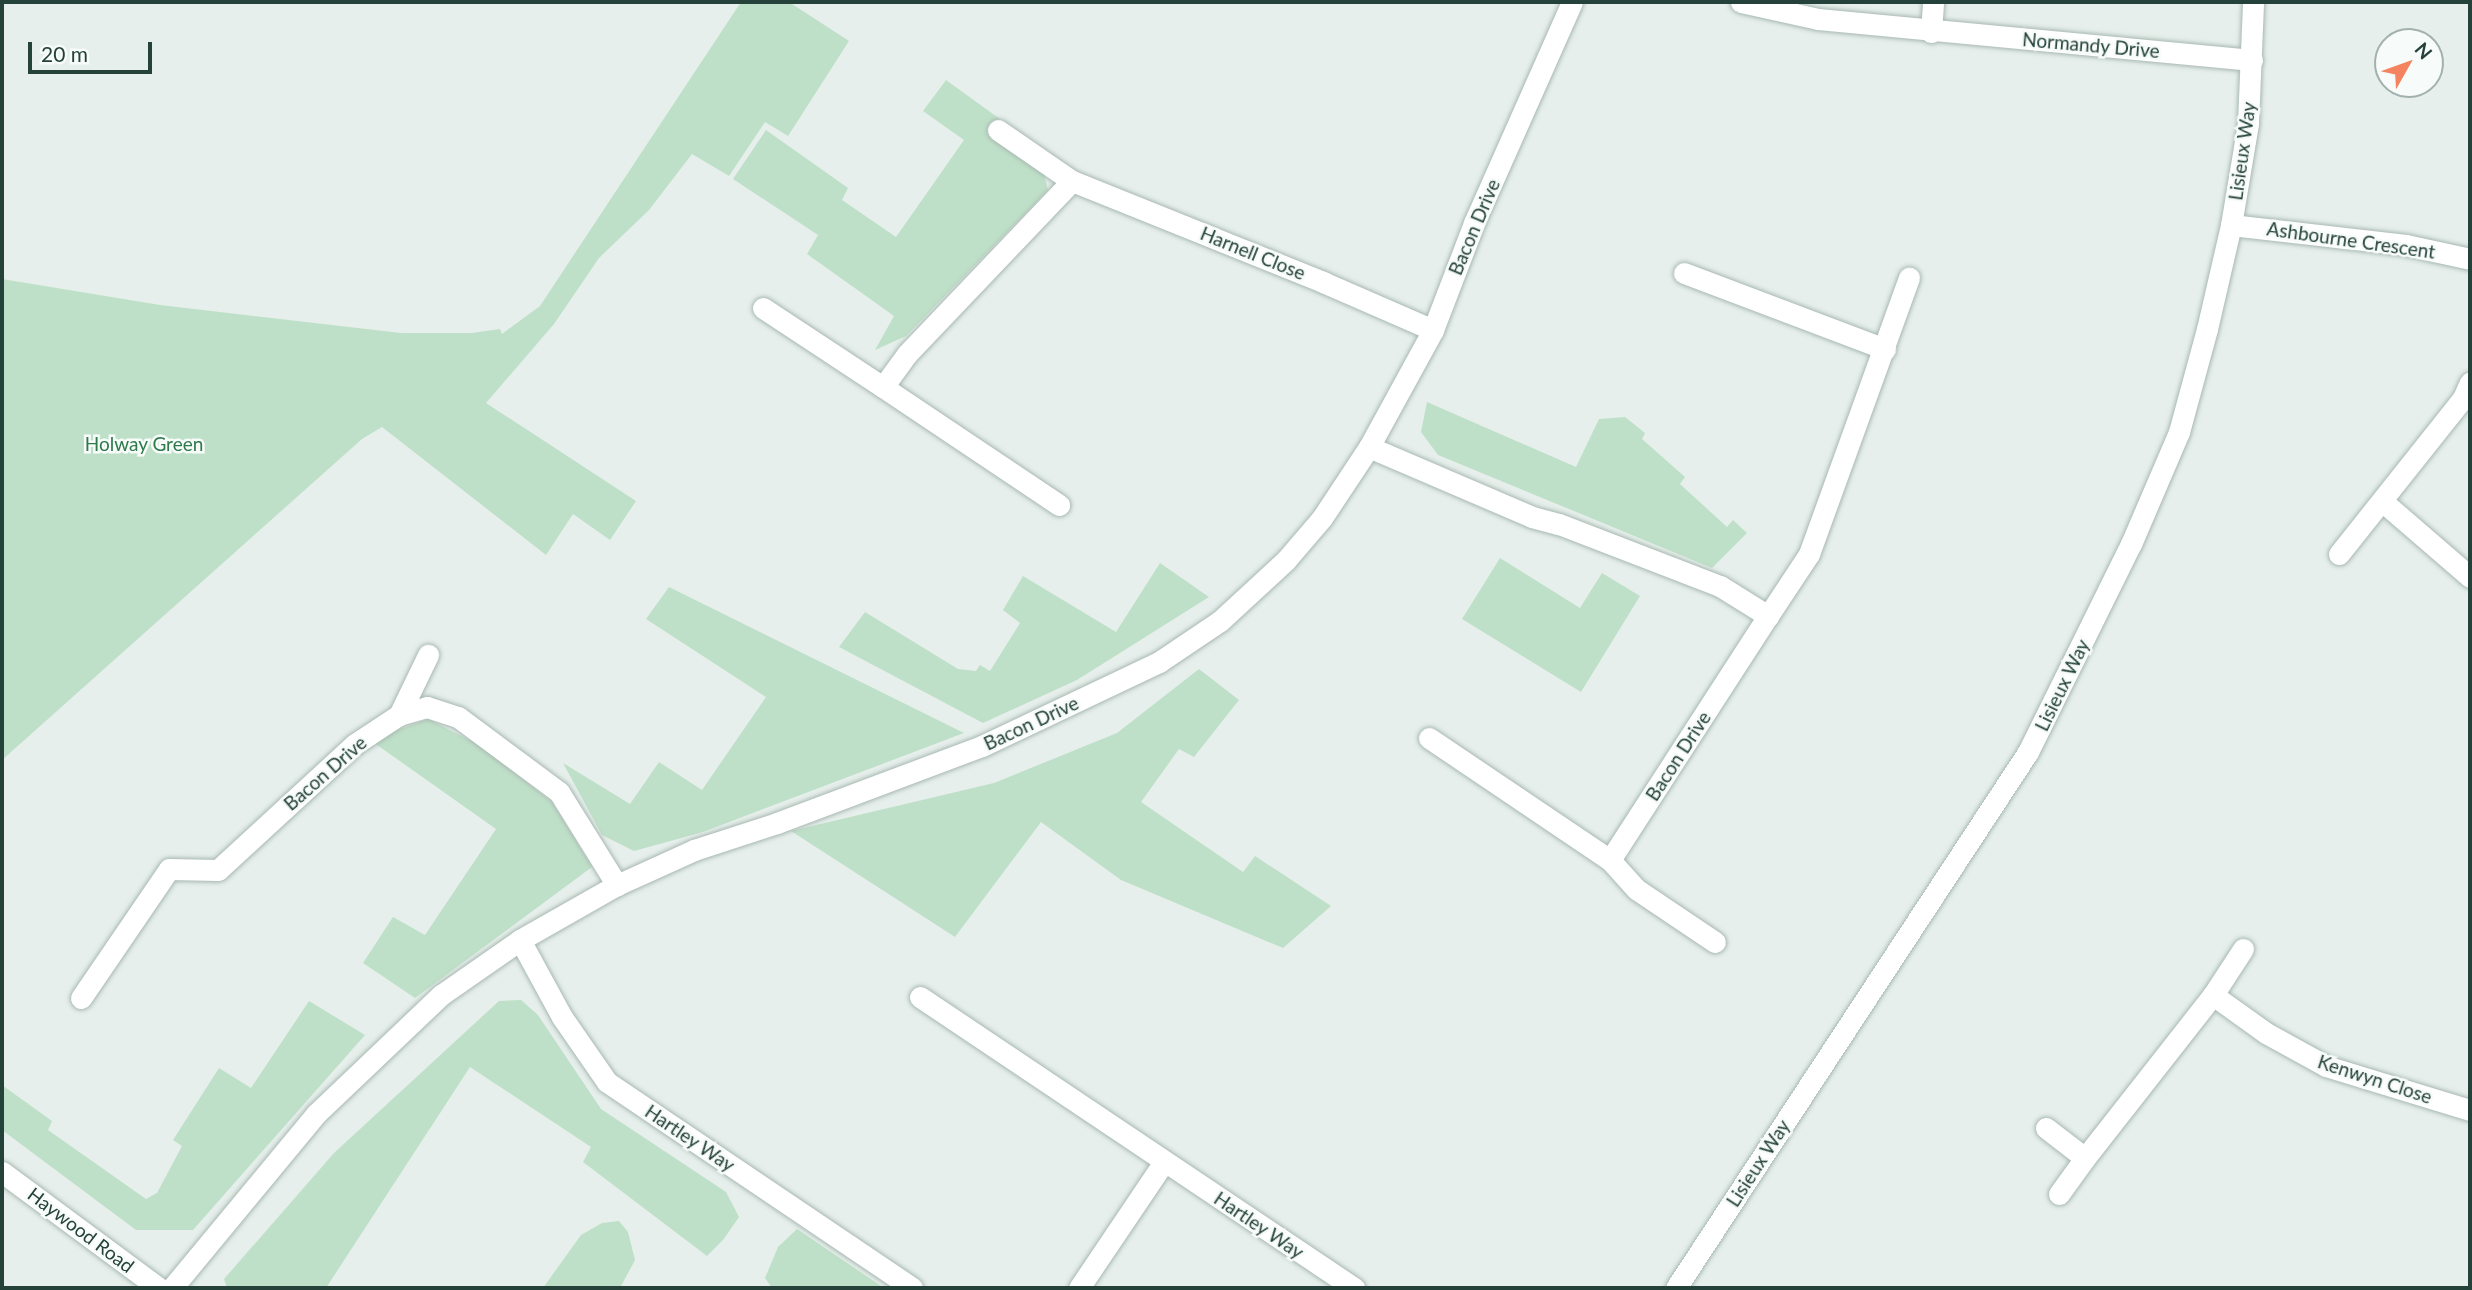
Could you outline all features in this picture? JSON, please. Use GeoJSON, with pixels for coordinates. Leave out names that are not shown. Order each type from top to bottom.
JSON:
{"type":"FeatureCollection","features":[{"type":"Feature","properties":{"kind":"street","name":"Bacon Drive"},"geometry":{"type":"LineString","coordinates":[[172,1288],[317,1112],[441,995],[520,940],[617,885],[694,850],[789,818],[982,746],[1159,662],[1220,621],[1286,560],[1322,518],[1368,447],[1433,330],[1474,223],[1572,2]]}},
{"type":"Feature","properties":{"kind":"street","name":"Normandy Drive"},"geometry":{"type":"LineString","coordinates":[[1741,2],[1818,19],[1931,32],[2252,60]]}},
{"type":"Feature","properties":{"kind":"street"},"geometry":{"type":"LineString","coordinates":[[1931,32],[1933,2]]}},
{"type":"Feature","properties":{"kind":"street","name":"Lisieux Way"},"geometry":{"type":"LineString","coordinates":[[1676,1288],[2028,752],[2131,544],[2179,432],[2231,225],[2248,123],[2253,2]]}},
{"type":"Feature","properties":{"kind":"street","name":"Harnell Close"},"geometry":{"type":"LineString","coordinates":[[998,130],[1072,181],[1323,282],[1433,330]]}},
{"type":"Feature","properties":{"kind":"street"},"geometry":{"type":"LineString","coordinates":[[883,387],[907,354],[1072,181]]}},
{"type":"Feature","properties":{"kind":"street","name":"Ashbourne Crescent"},"geometry":{"type":"LineString","coordinates":[[2231,225],[2406,246],[2470,259]]}},
{"type":"Feature","properties":{"kind":"street"},"geometry":{"type":"LineString","coordinates":[[1684,273],[1885,349]]}},
{"type":"Feature","properties":{"kind":"street","name":"Bacon Drive"},"geometry":{"type":"LineString","coordinates":[[1610,860],[1808,554],[1885,349],[1909,277]]}},
{"type":"Feature","properties":{"kind":"street"},"geometry":{"type":"LineString","coordinates":[[764,308],[1059,505]]}},
{"type":"Feature","properties":{"kind":"street"},"geometry":{"type":"LineString","coordinates":[[2339,554],[2463,398],[2470,382]]}},
{"type":"Feature","properties":{"kind":"street"},"geometry":{"type":"LineString","coordinates":[[1368,447],[1532,517],[1559,524],[1720,586],[1768,616]]}},
{"type":"Feature","properties":{"kind":"street"},"geometry":{"type":"LineString","coordinates":[[2382,501],[2470,577]]}},
{"type":"Feature","properties":{"kind":"street"},"geometry":{"type":"LineString","coordinates":[[399,715],[429,655]]}},
{"type":"Feature","properties":{"kind":"street","name":"Bacon Drive"},"geometry":{"type":"LineString","coordinates":[[81,998],[169,869],[218,870],[355,744],[399,715],[427,707],[458,717],[559,792],[617,885]]}},
{"type":"Feature","properties":{"kind":"street"},"geometry":{"type":"LineString","coordinates":[[1429,738],[1610,860],[1636,889],[1715,942]]}},
{"type":"Feature","properties":{"kind":"street","name":"Hartley Way"},"geometry":{"type":"LineString","coordinates":[[520,940],[562,1017],[607,1082],[912,1288]]}},
{"type":"Feature","properties":{"kind":"street"},"geometry":{"type":"LineString","coordinates":[[2059,1194],[2213,995],[2243,949]]}},
{"type":"Feature","properties":{"kind":"street","name":"Kenwyn Close"},"geometry":{"type":"LineString","coordinates":[[2213,995],[2266,1033],[2326,1066],[2470,1110]]}},
{"type":"Feature","properties":{"kind":"street","name":"Hartley Way"},"geometry":{"type":"LineString","coordinates":[[920,997],[1354,1288]]}},
{"type":"Feature","properties":{"kind":"street"},"geometry":{"type":"LineString","coordinates":[[2046,1128],[2085,1158]]}},
{"type":"Feature","properties":{"kind":"street"},"geometry":{"type":"LineString","coordinates":[[1079,1288],[1164,1162]]}},
{"type":"Feature","properties":{"kind":"street","name":"Haywood Road"},"geometry":{"type":"LineString","coordinates":[[2,1172],[159,1288]]}},
{"type":"Feature","properties":{"kind":"green space","name":"Holway Green"},"geometry":{"type":"Polygon","coordinates":[[[741,2],[789,2],[849,41],[788,136],[765,122],[729,176],[692,154],[649,210],[599,258],[554,324],[486,403],[636,501],[610,540],[573,514],[546,555],[382,427],[362,439],[2,760],[2,279],[160,305],[401,333],[472,333],[500,329],[502,334],[540,306],[741,2]]]}},
{"type":"Feature","properties":{"kind":"green space"},"geometry":{"type":"Polygon","coordinates":[[[946,80],[1004,122],[1038,151],[1048,190],[906,336],[875,350],[894,316],[807,254],[818,235],[733,179],[766,130],[848,188],[842,200],[896,237],[964,140],[923,111],[946,80]]]}},
{"type":"Feature","properties":{"kind":"green space"},"geometry":{"type":"Polygon","coordinates":[[[1427,402],[1576,467],[1599,419],[1625,417],[1645,433],[1642,439],[1685,477],[1680,484],[1727,527],[1733,520],[1747,533],[1712,568],[1438,455],[1421,432],[1427,402]]]}},
{"type":"Feature","properties":{"kind":"green space"},"geometry":{"type":"Polygon","coordinates":[[[1500,558],[1580,608],[1602,573],[1640,596],[1581,692],[1462,619],[1500,558]]]}},
{"type":"Feature","properties":{"kind":"green space"},"geometry":{"type":"Polygon","coordinates":[[[1160,563],[1209,597],[1077,680],[983,723],[839,647],[865,612],[958,669],[976,671],[980,665],[990,671],[1020,623],[1003,610],[1023,576],[1116,632],[1160,563]]]}},
{"type":"Feature","properties":{"kind":"green space"},"geometry":{"type":"Polygon","coordinates":[[[669,587],[964,733],[703,832],[634,851],[602,835],[563,763],[630,804],[659,762],[702,790],[766,697],[646,619],[669,587]]]}},
{"type":"Feature","properties":{"kind":"green space"},"geometry":{"type":"Polygon","coordinates":[[[1199,669],[1239,700],[1194,757],[1179,749],[1141,802],[1243,872],[1255,856],[1331,906],[1283,948],[1121,880],[1041,822],[955,937],[791,831],[994,783],[1117,733],[1199,669]]]}},
{"type":"Feature","properties":{"kind":"green space"},"geometry":{"type":"Polygon","coordinates":[[[428,719],[477,744],[552,802],[592,867],[415,998],[363,963],[393,917],[425,935],[496,829],[370,740],[428,719]]]}},
{"type":"Feature","properties":{"kind":"green space"},"geometry":{"type":"Polygon","coordinates":[[[521,1000],[538,1015],[601,1109],[726,1192],[739,1217],[723,1240],[707,1256],[583,1162],[591,1147],[470,1067],[326,1288],[227,1288],[224,1279],[334,1153],[499,1001],[521,1000]]]}},
{"type":"Feature","properties":{"kind":"green space"},"geometry":{"type":"Polygon","coordinates":[[[309,1001],[365,1035],[193,1230],[136,1230],[2,1130],[2,1085],[52,1121],[48,1130],[146,1199],[157,1193],[182,1146],[173,1140],[219,1068],[251,1088],[309,1001]]]}},
{"type":"Feature","properties":{"kind":"green space"},"geometry":{"type":"Polygon","coordinates":[[[619,1221],[628,1232],[635,1260],[620,1288],[543,1288],[581,1235],[602,1223],[619,1221]]]}},
{"type":"Feature","properties":{"kind":"green space"},"geometry":{"type":"Polygon","coordinates":[[[797,1229],[884,1288],[772,1288],[765,1278],[778,1247],[797,1229]]]}}]}
